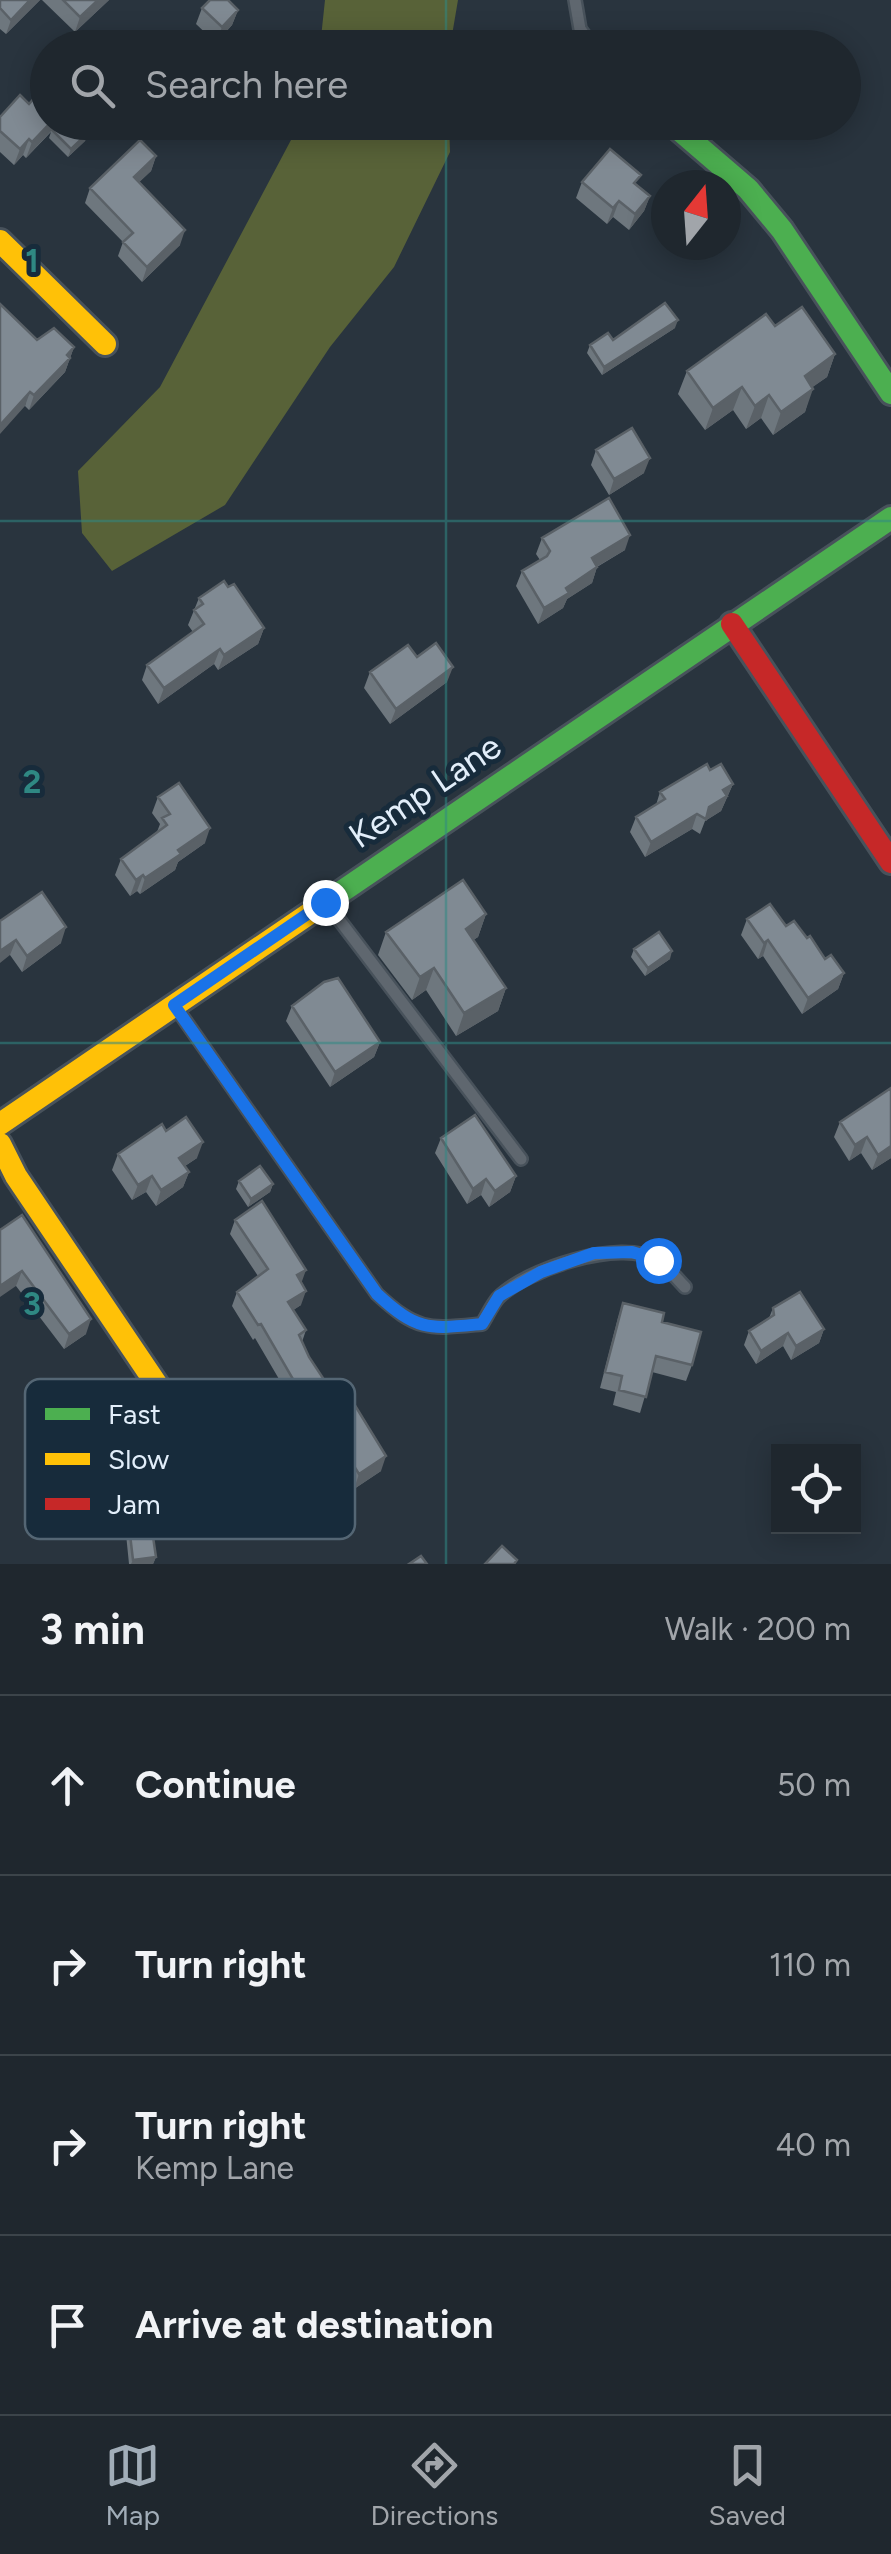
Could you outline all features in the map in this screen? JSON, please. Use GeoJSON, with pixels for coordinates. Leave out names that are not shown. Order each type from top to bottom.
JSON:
{"type":"FeatureCollection","features":[{"type":"Feature","properties":{"kind":"street"},"geometry":{"type":"LineString","coordinates":[[691,140],[748,189],[782,230],[891,393]]}},
{"type":"Feature","properties":{"kind":"street"},"geometry":{"type":"LineString","coordinates":[[0,242],[105,344]]}},
{"type":"Feature","properties":{"kind":"street","name":"Kemp Lane"},"geometry":{"type":"LineString","coordinates":[[0,1124],[891,518]]}},
{"type":"Feature","properties":{"kind":"street"},"geometry":{"type":"LineString","coordinates":[[732,624],[891,862]]}},
{"type":"Feature","properties":{"kind":"street"},"geometry":{"type":"LineString","coordinates":[[0,1144],[16,1176],[153,1379]]}},
{"type":"Feature","properties":{"kind":"lane"},"geometry":{"type":"LineString","coordinates":[[575,0],[581,30]]}},
{"type":"Feature","properties":{"kind":"lane"},"geometry":{"type":"LineString","coordinates":[[325,902],[521,1159]]}},
{"type":"Feature","properties":{"kind":"lane"},"geometry":{"type":"LineString","coordinates":[[174,1005],[377,1294],[398,1314],[432,1329],[482,1324],[499,1296],[541,1272],[594,1253],[632,1252],[658,1260],[685,1287]]}},
{"type":"Feature","properties":{"kind":"shaded area"},"geometry":{"type":"Polygon","coordinates":[[[325,0],[458,0],[453,30],[322,30],[325,0]]]}},
{"type":"Feature","properties":{"kind":"shaded area"},"geometry":{"type":"Polygon","coordinates":[[[291,140],[450,140],[450,152],[394,267],[330,347],[225,505],[112,571],[82,533],[78,471],[160,387],[291,140]]]}},
{"type":"Feature","properties":{"kind":"building"},"geometry":{"type":"Polygon","coordinates":[[[0,0],[30,0],[11,20],[0,8],[0,0]]]}},
{"type":"Feature","properties":{"kind":"building"},"geometry":{"type":"Polygon","coordinates":[[[63,0],[98,0],[80,17],[63,0]]]}},
{"type":"Feature","properties":{"kind":"building"},"geometry":{"type":"Polygon","coordinates":[[[210,0],[228,0],[238,10],[222,27],[202,8],[210,0]]]}},
{"type":"Feature","properties":{"kind":"building"},"geometry":{"type":"Polygon","coordinates":[[[20,95],[30,103],[30,140],[20,149],[0,131],[0,117],[20,95]]]}},
{"type":"Feature","properties":{"kind":"building"},"geometry":{"type":"Polygon","coordinates":[[[62,140],[81,140],[71,149],[62,140]]]}},
{"type":"Feature","properties":{"kind":"building"},"geometry":{"type":"Polygon","coordinates":[[[140,140],[156,156],[134,177],[185,230],[147,267],[123,242],[133,233],[90,188],[140,140]]]}},
{"type":"Feature","properties":{"kind":"building"},"geometry":{"type":"Polygon","coordinates":[[[610,149],[641,175],[634,183],[650,196],[635,214],[619,201],[613,208],[582,182],[610,149]]]}},
{"type":"Feature","properties":{"kind":"building"},"geometry":{"type":"Polygon","coordinates":[[[665,303],[678,320],[604,367],[590,345],[608,333],[613,340],[665,303]]]}},
{"type":"Feature","properties":{"kind":"building"},"geometry":{"type":"Polygon","coordinates":[[[0,304],[37,340],[54,328],[74,347],[67,355],[70,358],[34,395],[30,392],[0,425],[0,304]]]}},
{"type":"Feature","properties":{"kind":"building"},"geometry":{"type":"Polygon","coordinates":[[[802,307],[835,354],[805,376],[813,389],[781,412],[769,395],[755,406],[742,387],[713,408],[687,371],[766,314],[775,326],[802,307]]]}},
{"type":"Feature","properties":{"kind":"building"},"geometry":{"type":"Polygon","coordinates":[[[632,428],[650,458],[614,479],[596,450],[632,428]]]}},
{"type":"Feature","properties":{"kind":"building"},"geometry":{"type":"Polygon","coordinates":[[[609,498],[630,535],[592,558],[597,567],[566,588],[569,593],[544,608],[522,571],[547,556],[550,551],[542,538],[609,498]]]}},
{"type":"Feature","properties":{"kind":"building"},"geometry":{"type":"Polygon","coordinates":[[[224,581],[228,587],[234,584],[264,628],[224,655],[220,649],[164,688],[147,665],[204,624],[194,610],[203,604],[199,598],[224,581]]]}},
{"type":"Feature","properties":{"kind":"building"},"geometry":{"type":"Polygon","coordinates":[[[436,643],[453,667],[396,709],[370,672],[408,645],[417,657],[436,643]]]}},
{"type":"Feature","properties":{"kind":"building"},"geometry":{"type":"Polygon","coordinates":[[[707,764],[710,770],[721,764],[733,784],[723,790],[727,796],[709,807],[706,819],[697,814],[651,842],[636,817],[665,799],[660,792],[707,764]]]}},
{"type":"Feature","properties":{"kind":"building"},"geometry":{"type":"Polygon","coordinates":[[[179,783],[210,828],[178,850],[181,854],[136,880],[121,859],[167,825],[162,818],[170,814],[158,797],[179,783]]]}},
{"type":"Feature","properties":{"kind":"building"},"geometry":{"type":"Polygon","coordinates":[[[463,880],[486,914],[466,929],[506,988],[464,1013],[434,968],[420,977],[386,932],[463,880]]]}},
{"type":"Feature","properties":{"kind":"building"},"geometry":{"type":"Polygon","coordinates":[[[42,892],[66,927],[27,956],[16,940],[0,951],[0,921],[42,892]]]}},
{"type":"Feature","properties":{"kind":"building"},"geometry":{"type":"Polygon","coordinates":[[[770,904],[786,926],[794,921],[825,959],[831,955],[844,973],[808,998],[768,940],[764,943],[747,919],[770,904]]]}},
{"type":"Feature","properties":{"kind":"building"},"geometry":{"type":"Polygon","coordinates":[[[659,932],[672,951],[648,968],[634,949],[659,932]]]}},
{"type":"Feature","properties":{"kind":"building"},"geometry":{"type":"Polygon","coordinates":[[[338,978],[380,1042],[335,1072],[292,1006],[324,982],[338,978]]]}},
{"type":"Feature","properties":{"kind":"building"},"geometry":{"type":"Polygon","coordinates":[[[891,1088],[891,1146],[878,1155],[867,1137],[855,1145],[840,1122],[891,1088]]]}},
{"type":"Feature","properties":{"kind":"building"},"geometry":{"type":"Polygon","coordinates":[[[475,1115],[516,1176],[495,1191],[486,1179],[473,1189],[441,1138],[475,1115]]]}},
{"type":"Feature","properties":{"kind":"building"},"geometry":{"type":"Polygon","coordinates":[[[186,1117],[203,1142],[179,1158],[189,1172],[161,1190],[152,1176],[138,1185],[118,1154],[162,1124],[166,1131],[186,1117]]]}},
{"type":"Feature","properties":{"kind":"building"},"geometry":{"type":"Polygon","coordinates":[[[260,1166],[273,1184],[251,1199],[239,1181],[260,1166]]]}},
{"type":"Feature","properties":{"kind":"building"},"geometry":{"type":"Polygon","coordinates":[[[262,1201],[306,1270],[297,1275],[306,1291],[288,1302],[306,1330],[299,1335],[324,1379],[293,1379],[237,1292],[268,1269],[235,1220],[262,1201]]]}},
{"type":"Feature","properties":{"kind":"building"},"geometry":{"type":"Polygon","coordinates":[[[22,1215],[91,1319],[69,1334],[22,1271],[0,1286],[0,1230],[22,1215]]]}},
{"type":"Feature","properties":{"kind":"building"},"geometry":{"type":"Polygon","coordinates":[[[800,1292],[824,1329],[796,1346],[788,1333],[761,1351],[749,1331],[774,1315],[773,1308],[800,1292]]]}},
{"type":"Feature","properties":{"kind":"building"},"geometry":{"type":"Polygon","coordinates":[[[623,1303],[664,1313],[662,1322],[701,1332],[692,1365],[656,1356],[646,1397],[619,1390],[622,1376],[605,1372],[623,1303]]]}},
{"type":"Feature","properties":{"kind":"building"},"geometry":{"type":"Polygon","coordinates":[[[355,1405],[386,1456],[359,1474],[355,1468],[355,1405]]]}},
{"type":"Feature","properties":{"kind":"building"},"geometry":{"type":"Polygon","coordinates":[[[131,1539],[153,1539],[156,1557],[133,1560],[131,1539]]]}},
{"type":"Feature","properties":{"kind":"building"},"geometry":{"type":"Polygon","coordinates":[[[502,1546],[517,1560],[514,1564],[485,1564],[502,1546]]]}},
{"type":"Feature","properties":{"kind":"building"},"geometry":{"type":"Polygon","coordinates":[[[421,1556],[427,1564],[409,1564],[421,1556]]]}},
{"type":"Feature","properties":{"kind":"traffic: fast"},"geometry":{"type":"LineString","coordinates":[[691,140],[748,189],[782,230],[891,393]]}},
{"type":"Feature","properties":{"kind":"traffic: fast"},"geometry":{"type":"LineString","coordinates":[[316,909],[891,518]]}},
{"type":"Feature","properties":{"kind":"traffic: slow"},"geometry":{"type":"LineString","coordinates":[[0,241],[105,344]]}},
{"type":"Feature","properties":{"kind":"traffic: slow"},"geometry":{"type":"LineString","coordinates":[[0,1124],[316,909]]}},
{"type":"Feature","properties":{"kind":"traffic: slow"},"geometry":{"type":"LineString","coordinates":[[0,1144],[16,1176],[153,1379]]}},
{"type":"Feature","properties":{"kind":"traffic: jam"},"geometry":{"type":"LineString","coordinates":[[732,624],[891,862]]}},
{"type":"Feature","properties":{"kind":"route"},"geometry":{"type":"LineString","coordinates":[[325,902],[174,1005],[377,1294],[398,1314],[432,1329],[482,1324],[499,1296],[541,1272],[594,1253],[632,1252],[658,1260]]}}]}
